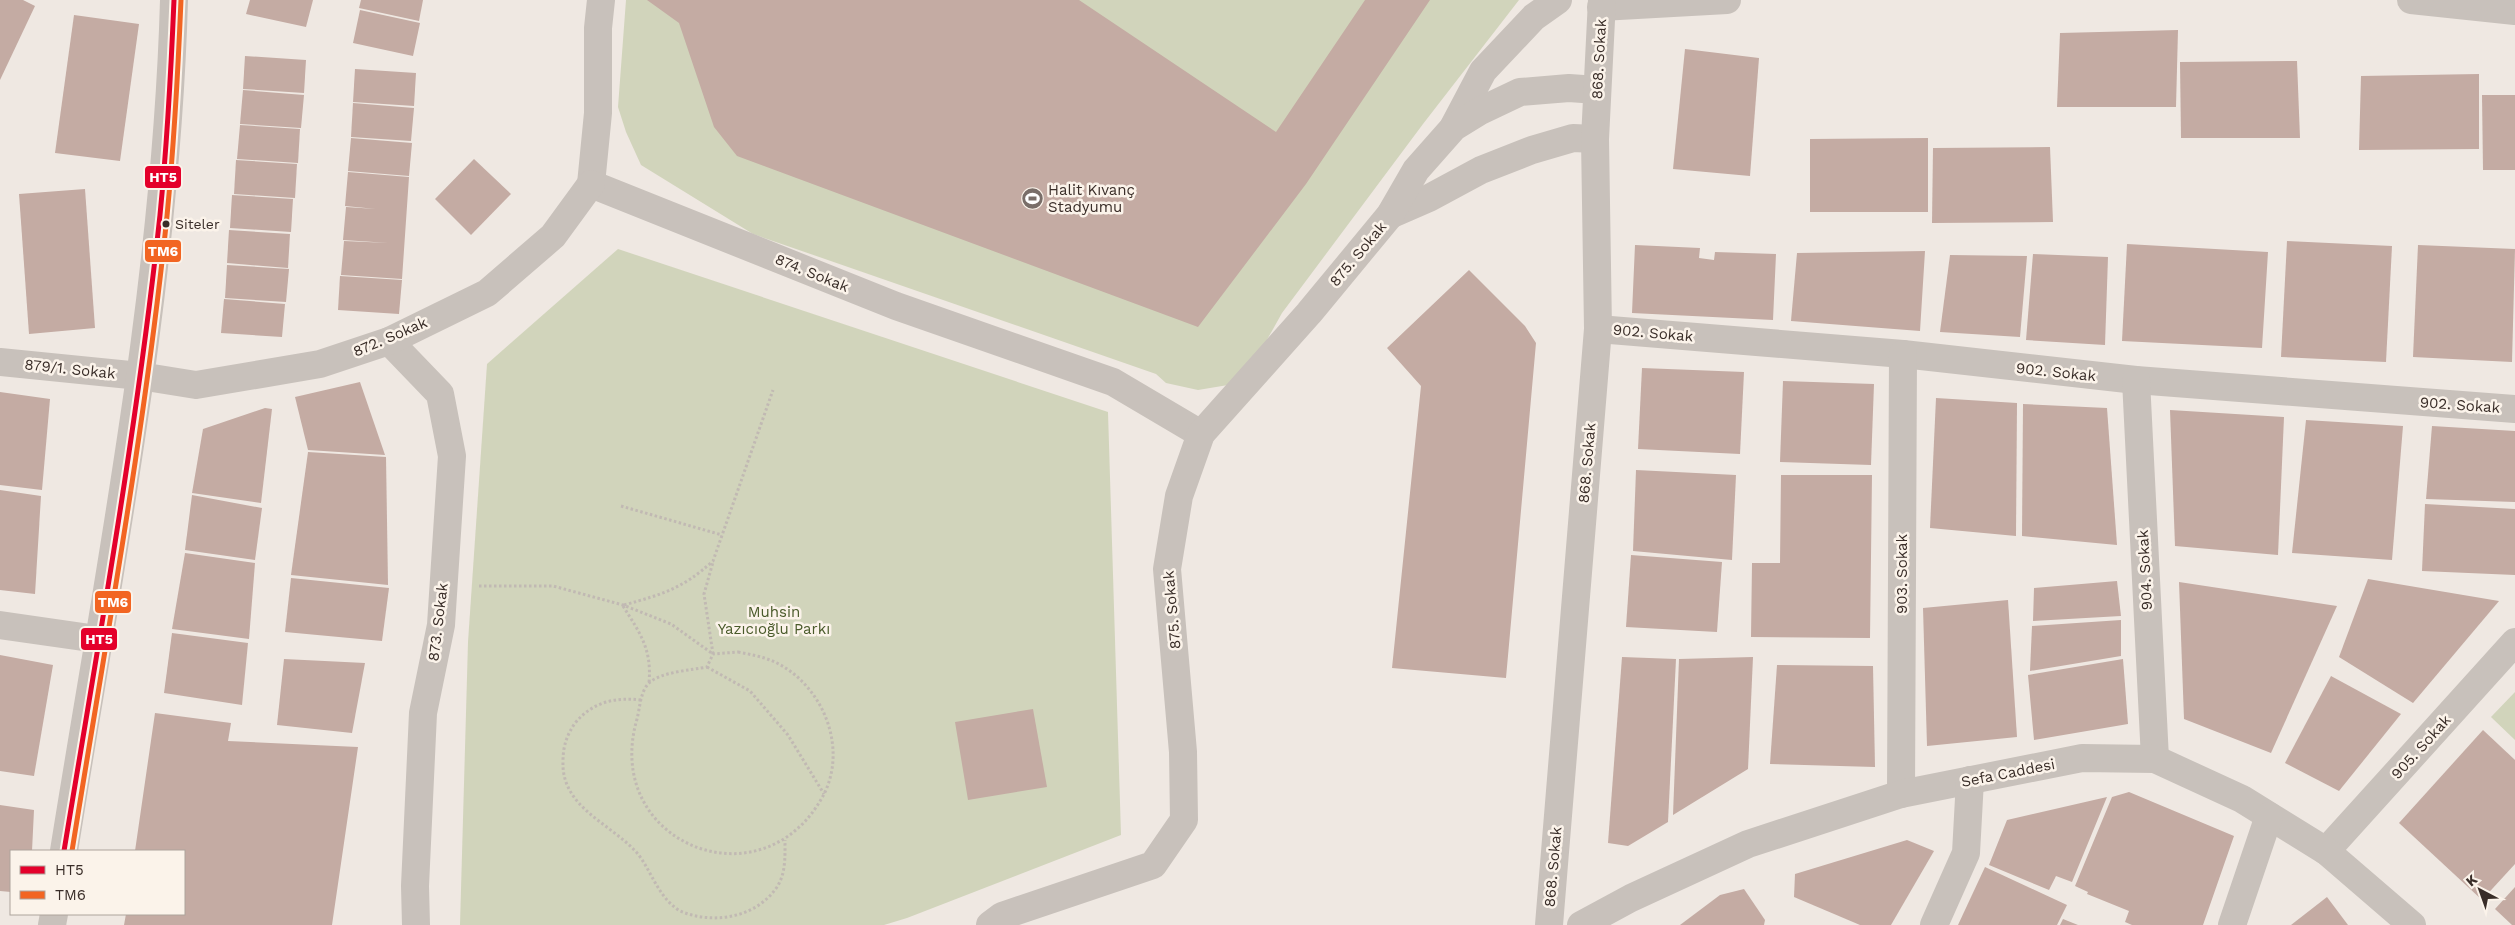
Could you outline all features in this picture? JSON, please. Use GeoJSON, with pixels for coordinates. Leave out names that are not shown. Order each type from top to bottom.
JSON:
{"type":"FeatureCollection","features":[{"type":"Feature","properties":{"kind":"street"},"geometry":{"type":"LineString","coordinates":[[64,850],[140,376],[171,98],[174,0]]}},
{"type":"Feature","properties":{"kind":"street"},"geometry":{"type":"LineString","coordinates":[[591,184],[598,113],[598,28],[601,0]]}},
{"type":"Feature","properties":{"kind":"street"},"geometry":{"type":"LineString","coordinates":[[1390,216],[1416,170],[1454,127],[1483,71],[1534,17],[1558,0]]}},
{"type":"Feature","properties":{"kind":"street"},"geometry":{"type":"LineString","coordinates":[[1602,4],[1727,0]]}},
{"type":"Feature","properties":{"kind":"street"},"geometry":{"type":"LineString","coordinates":[[2411,0],[2515,11]]}},
{"type":"Feature","properties":{"kind":"street","name":"868. Sokak"},"geometry":{"type":"LineString","coordinates":[[1549,925],[1598,328],[1596,139],[1602,4]]}},
{"type":"Feature","properties":{"kind":"street"},"geometry":{"type":"LineString","coordinates":[[1454,127],[1480,111],[1520,92],[1569,88],[1597,90]]}},
{"type":"Feature","properties":{"kind":"street"},"geometry":{"type":"LineString","coordinates":[[1390,216],[1429,198],[1481,170],[1532,150],[1573,138],[1596,139]]}},
{"type":"Feature","properties":{"kind":"street","name":"872. Sokak"},"geometry":{"type":"LineString","coordinates":[[140,376],[196,385],[320,364],[389,341],[487,293],[554,236],[591,184]]}},
{"type":"Feature","properties":{"kind":"street","name":"874. Sokak"},"geometry":{"type":"LineString","coordinates":[[591,184],[896,306],[1113,382],[1201,434]]}},
{"type":"Feature","properties":{"kind":"street","name":"875. Sokak"},"geometry":{"type":"LineString","coordinates":[[990,925],[1002,916],[1153,865],[1184,820],[1182,742],[1167,569],[1179,496],[1201,434],[1309,313],[1390,216]]}},
{"type":"Feature","properties":{"kind":"street","name":"902. Sokak"},"geometry":{"type":"LineString","coordinates":[[1598,328],[1903,354],[2136,380],[2515,409]]}},
{"type":"Feature","properties":{"kind":"street","name":"873. Sokak"},"geometry":{"type":"LineString","coordinates":[[389,341],[440,394],[452,456],[441,625],[423,713],[415,886],[416,925]]}},
{"type":"Feature","properties":{"kind":"street","name":"903. Sokak"},"geometry":{"type":"LineString","coordinates":[[1901,794],[1903,354]]}},
{"type":"Feature","properties":{"kind":"street","name":"879/1. Sokak"},"geometry":{"type":"LineString","coordinates":[[0,362],[140,376]]}},
{"type":"Feature","properties":{"kind":"street","name":"904. Sokak"},"geometry":{"type":"LineString","coordinates":[[2136,380],[2155,759]]}},
{"type":"Feature","properties":{"kind":"street"},"geometry":{"type":"LineString","coordinates":[[0,625],[97,639]]}},
{"type":"Feature","properties":{"kind":"street","name":"905. Sokak"},"geometry":{"type":"LineString","coordinates":[[2326,851],[2515,642]]}},
{"type":"Feature","properties":{"kind":"street","name":"Sefa Caddesi"},"geometry":{"type":"LineString","coordinates":[[1580,925],[1748,844],[1901,794],[2082,758],[2155,759],[2242,799],[2326,851],[2412,925]]}},
{"type":"Feature","properties":{"kind":"street"},"geometry":{"type":"LineString","coordinates":[[1934,925],[1966,853],[1970,780]]}},
{"type":"Feature","properties":{"kind":"street"},"geometry":{"type":"LineString","coordinates":[[2232,925],[2269,816]]}},
{"type":"Feature","properties":{"kind":"path"},"geometry":{"type":"LineString","coordinates":[[707,667],[713,654],[704,594],[713,561],[773,390]]}},
{"type":"Feature","properties":{"kind":"path"},"geometry":{"type":"LineString","coordinates":[[621,506],[722,536]]}},
{"type":"Feature","properties":{"kind":"path"},"geometry":{"type":"LineString","coordinates":[[623,605],[668,592],[696,576],[713,561]]}},
{"type":"Feature","properties":{"kind":"path"},"geometry":{"type":"LineString","coordinates":[[444,586],[553,586],[623,605],[672,624],[713,654],[738,652],[761,656],[784,666],[803,681],[818,700],[828,722],[833,746],[831,771],[824,794],[812,815],[785,840],[750,852],[726,854],[702,850],[679,840],[660,825],[642,799],[635,784],[631,760],[632,736],[641,700],[649,683],[650,670],[647,647],[623,605]]}},
{"type":"Feature","properties":{"kind":"path"},"geometry":{"type":"LineString","coordinates":[[649,683],[669,674],[707,667],[750,691],[788,735],[824,794]]}},
{"type":"Feature","properties":{"kind":"path"},"geometry":{"type":"LineString","coordinates":[[641,700],[620,698],[601,703],[584,714],[571,729],[563,748],[563,768],[568,788],[578,804],[638,855],[664,898],[681,912],[701,920],[723,921],[745,916],[763,904],[777,886],[785,866],[785,840]]}},
{"type":"Feature","properties":{"kind":"green space","name":"Halit Kıvanç Stadyumu"},"geometry":{"type":"Polygon","coordinates":[[[626,0],[1519,0],[1423,124],[1282,313],[1250,370],[1228,385],[1198,390],[1166,383],[1156,374],[753,234],[641,165],[626,132],[618,107],[626,0]]]}},
{"type":"Feature","properties":{"kind":"green space","name":"Muhsin Yazıcıoğlu Parkı"},"geometry":{"type":"Polygon","coordinates":[[[618,249],[1108,412],[1121,835],[907,918],[884,925],[460,925],[468,642],[487,364],[618,249]]]}},
{"type":"Feature","properties":{"kind":"green space"},"geometry":{"type":"Polygon","coordinates":[[[2515,692],[2515,740],[2491,717],[2515,692]]]}},
{"type":"Feature","properties":{"kind":"building"},"geometry":{"type":"Polygon","coordinates":[[[0,0],[23,0],[35,6],[0,80],[0,0]]]}},
{"type":"Feature","properties":{"kind":"building"},"geometry":{"type":"Polygon","coordinates":[[[250,0],[313,0],[306,27],[246,14],[250,0]]]}},
{"type":"Feature","properties":{"kind":"building"},"geometry":{"type":"Polygon","coordinates":[[[361,0],[423,0],[419,21],[359,8],[361,0]]]}},
{"type":"Feature","properties":{"kind":"building"},"geometry":{"type":"Polygon","coordinates":[[[647,0],[1079,0],[1276,132],[1365,0],[1430,0],[1306,184],[1198,327],[737,156],[714,127],[679,23],[647,0]]]}},
{"type":"Feature","properties":{"kind":"building"},"geometry":{"type":"Polygon","coordinates":[[[360,10],[420,23],[413,56],[353,43],[360,10]]]}},
{"type":"Feature","properties":{"kind":"building"},"geometry":{"type":"Polygon","coordinates":[[[74,15],[139,24],[120,161],[55,153],[74,15]]]}},
{"type":"Feature","properties":{"kind":"building"},"geometry":{"type":"Polygon","coordinates":[[[2178,30],[2176,107],[2057,107],[2060,33],[2178,30]]]}},
{"type":"Feature","properties":{"kind":"building"},"geometry":{"type":"Polygon","coordinates":[[[1685,49],[1759,58],[1750,176],[1673,169],[1685,49]]]}},
{"type":"Feature","properties":{"kind":"building"},"geometry":{"type":"Polygon","coordinates":[[[245,56],[306,60],[304,93],[243,89],[245,56]]]}},
{"type":"Feature","properties":{"kind":"building"},"geometry":{"type":"Polygon","coordinates":[[[2297,61],[2300,138],[2181,138],[2180,62],[2297,61]]]}},
{"type":"Feature","properties":{"kind":"building"},"geometry":{"type":"Polygon","coordinates":[[[355,69],[416,73],[414,106],[353,102],[355,69]]]}},
{"type":"Feature","properties":{"kind":"building"},"geometry":{"type":"Polygon","coordinates":[[[2479,74],[2479,149],[2359,150],[2361,76],[2479,74]]]}},
{"type":"Feature","properties":{"kind":"building"},"geometry":{"type":"Polygon","coordinates":[[[243,90],[304,95],[301,128],[240,124],[243,90]]]}},
{"type":"Feature","properties":{"kind":"building"},"geometry":{"type":"Polygon","coordinates":[[[2482,95],[2515,95],[2515,170],[2483,170],[2482,95]]]}},
{"type":"Feature","properties":{"kind":"building"},"geometry":{"type":"Polygon","coordinates":[[[353,103],[414,108],[411,141],[351,137],[353,103]]]}},
{"type":"Feature","properties":{"kind":"building"},"geometry":{"type":"Polygon","coordinates":[[[240,125],[300,129],[298,163],[237,159],[240,125]]]}},
{"type":"Feature","properties":{"kind":"building"},"geometry":{"type":"Polygon","coordinates":[[[351,138],[412,143],[409,176],[348,171],[351,138]]]}},
{"type":"Feature","properties":{"kind":"building"},"geometry":{"type":"Polygon","coordinates":[[[1928,138],[1928,212],[1810,212],[1810,139],[1928,138]]]}},
{"type":"Feature","properties":{"kind":"building"},"geometry":{"type":"Polygon","coordinates":[[[2050,147],[2053,222],[1932,223],[1933,148],[2050,147]]]}},
{"type":"Feature","properties":{"kind":"building"},"geometry":{"type":"Polygon","coordinates":[[[474,159],[511,194],[471,235],[435,199],[474,159]]]}},
{"type":"Feature","properties":{"kind":"building"},"geometry":{"type":"Polygon","coordinates":[[[236,160],[297,164],[295,198],[234,194],[236,160]]]}},
{"type":"Feature","properties":{"kind":"building"},"geometry":{"type":"Polygon","coordinates":[[[348,172],[409,177],[402,279],[341,275],[344,241],[389,243],[343,240],[346,207],[376,209],[345,206],[348,172]]]}},
{"type":"Feature","properties":{"kind":"building"},"geometry":{"type":"Polygon","coordinates":[[[85,189],[95,328],[29,334],[19,194],[85,189]]]}},
{"type":"Feature","properties":{"kind":"building"},"geometry":{"type":"Polygon","coordinates":[[[232,195],[293,199],[291,232],[230,228],[232,195]]]}},
{"type":"Feature","properties":{"kind":"building"},"geometry":{"type":"Polygon","coordinates":[[[229,230],[290,234],[288,268],[227,263],[229,230]]]}},
{"type":"Feature","properties":{"kind":"building"},"geometry":{"type":"Polygon","coordinates":[[[2287,241],[2392,246],[2386,362],[2281,357],[2287,241]]]}},
{"type":"Feature","properties":{"kind":"building"},"geometry":{"type":"Polygon","coordinates":[[[2127,244],[2268,252],[2262,348],[2122,341],[2127,244]]]}},
{"type":"Feature","properties":{"kind":"building"},"geometry":{"type":"Polygon","coordinates":[[[1635,245],[1700,248],[1699,258],[1714,260],[1715,252],[1776,254],[1773,320],[1632,313],[1635,245]]]}},
{"type":"Feature","properties":{"kind":"building"},"geometry":{"type":"Polygon","coordinates":[[[2418,245],[2515,249],[2512,362],[2413,357],[2418,245]]]}},
{"type":"Feature","properties":{"kind":"building"},"geometry":{"type":"Polygon","coordinates":[[[1925,251],[1920,331],[1791,321],[1797,253],[1925,251]]]}},
{"type":"Feature","properties":{"kind":"building"},"geometry":{"type":"Polygon","coordinates":[[[2033,254],[2108,257],[2105,345],[2026,340],[2033,254]]]}},
{"type":"Feature","properties":{"kind":"building"},"geometry":{"type":"Polygon","coordinates":[[[1950,255],[2027,256],[2020,337],[1940,332],[1950,255]]]}},
{"type":"Feature","properties":{"kind":"building"},"geometry":{"type":"Polygon","coordinates":[[[227,265],[289,269],[286,302],[225,298],[227,265]]]}},
{"type":"Feature","properties":{"kind":"building"},"geometry":{"type":"Polygon","coordinates":[[[1469,270],[1525,326],[1536,343],[1506,678],[1392,668],[1421,386],[1387,348],[1469,270]]]}},
{"type":"Feature","properties":{"kind":"building"},"geometry":{"type":"Polygon","coordinates":[[[340,276],[402,280],[399,314],[338,310],[340,276]]]}},
{"type":"Feature","properties":{"kind":"building"},"geometry":{"type":"Polygon","coordinates":[[[224,299],[285,304],[282,337],[221,333],[224,299]]]}},
{"type":"Feature","properties":{"kind":"building"},"geometry":{"type":"Polygon","coordinates":[[[1642,368],[1744,372],[1740,454],[1638,449],[1642,368]]]}},
{"type":"Feature","properties":{"kind":"building"},"geometry":{"type":"Polygon","coordinates":[[[1783,381],[1874,384],[1871,465],[1780,462],[1783,381]]]}},
{"type":"Feature","properties":{"kind":"building"},"geometry":{"type":"Polygon","coordinates":[[[360,382],[385,455],[308,450],[295,397],[360,382]]]}},
{"type":"Feature","properties":{"kind":"building"},"geometry":{"type":"Polygon","coordinates":[[[0,392],[50,399],[42,490],[0,485],[0,392]]]}},
{"type":"Feature","properties":{"kind":"building"},"geometry":{"type":"Polygon","coordinates":[[[1936,398],[2017,403],[2016,536],[1930,528],[1936,398]]]}},
{"type":"Feature","properties":{"kind":"building"},"geometry":{"type":"Polygon","coordinates":[[[2023,404],[2107,408],[2117,545],[2022,536],[2023,404]]]}},
{"type":"Feature","properties":{"kind":"building"},"geometry":{"type":"Polygon","coordinates":[[[265,408],[272,409],[261,503],[192,493],[203,429],[265,408]]]}},
{"type":"Feature","properties":{"kind":"building"},"geometry":{"type":"Polygon","coordinates":[[[2170,410],[2284,417],[2278,555],[2175,546],[2170,410]]]}},
{"type":"Feature","properties":{"kind":"building"},"geometry":{"type":"Polygon","coordinates":[[[2306,420],[2403,426],[2392,560],[2292,553],[2306,420]]]}},
{"type":"Feature","properties":{"kind":"building"},"geometry":{"type":"Polygon","coordinates":[[[2432,426],[2515,431],[2515,502],[2426,499],[2432,426]]]}},
{"type":"Feature","properties":{"kind":"building"},"geometry":{"type":"Polygon","coordinates":[[[308,452],[386,457],[388,585],[291,575],[308,452]]]}},
{"type":"Feature","properties":{"kind":"building"},"geometry":{"type":"Polygon","coordinates":[[[1636,470],[1736,475],[1732,560],[1633,551],[1636,470]]]}},
{"type":"Feature","properties":{"kind":"building"},"geometry":{"type":"Polygon","coordinates":[[[1781,475],[1872,475],[1870,638],[1751,637],[1752,563],[1780,563],[1781,475]]]}},
{"type":"Feature","properties":{"kind":"building"},"geometry":{"type":"Polygon","coordinates":[[[0,490],[41,496],[35,594],[0,590],[0,490]]]}},
{"type":"Feature","properties":{"kind":"building"},"geometry":{"type":"Polygon","coordinates":[[[192,495],[262,508],[255,560],[185,550],[192,495]]]}},
{"type":"Feature","properties":{"kind":"building"},"geometry":{"type":"Polygon","coordinates":[[[2425,504],[2515,509],[2515,575],[2422,571],[2425,504]]]}},
{"type":"Feature","properties":{"kind":"building"},"geometry":{"type":"Polygon","coordinates":[[[185,553],[255,563],[249,639],[172,629],[185,553]]]}},
{"type":"Feature","properties":{"kind":"building"},"geometry":{"type":"Polygon","coordinates":[[[1631,555],[1722,562],[1717,632],[1626,627],[1631,555]]]}},
{"type":"Feature","properties":{"kind":"building"},"geometry":{"type":"Polygon","coordinates":[[[291,578],[389,588],[382,641],[285,632],[291,578]]]}},
{"type":"Feature","properties":{"kind":"building"},"geometry":{"type":"Polygon","coordinates":[[[2368,579],[2499,601],[2413,703],[2339,657],[2368,579]]]}},
{"type":"Feature","properties":{"kind":"building"},"geometry":{"type":"Polygon","coordinates":[[[2117,581],[2121,616],[2033,621],[2034,588],[2117,581]]]}},
{"type":"Feature","properties":{"kind":"building"},"geometry":{"type":"Polygon","coordinates":[[[2179,582],[2337,606],[2271,753],[2184,719],[2179,582]]]}},
{"type":"Feature","properties":{"kind":"building"},"geometry":{"type":"Polygon","coordinates":[[[2008,600],[2017,737],[1927,746],[1923,608],[2008,600]]]}},
{"type":"Feature","properties":{"kind":"building"},"geometry":{"type":"Polygon","coordinates":[[[2121,620],[2121,656],[2030,671],[2032,626],[2121,620]]]}},
{"type":"Feature","properties":{"kind":"building"},"geometry":{"type":"Polygon","coordinates":[[[172,633],[248,643],[242,705],[164,693],[172,633]]]}},
{"type":"Feature","properties":{"kind":"building"},"geometry":{"type":"Polygon","coordinates":[[[0,655],[53,665],[34,776],[0,771],[0,655]]]}},
{"type":"Feature","properties":{"kind":"building"},"geometry":{"type":"Polygon","coordinates":[[[1622,657],[1676,659],[1668,822],[1628,846],[1608,843],[1622,657]]]}},
{"type":"Feature","properties":{"kind":"building"},"geometry":{"type":"Polygon","coordinates":[[[1753,657],[1748,769],[1673,815],[1679,659],[1753,657]]]}},
{"type":"Feature","properties":{"kind":"building"},"geometry":{"type":"Polygon","coordinates":[[[284,659],[365,663],[352,733],[277,725],[284,659]]]}},
{"type":"Feature","properties":{"kind":"building"},"geometry":{"type":"Polygon","coordinates":[[[2123,659],[2128,724],[2034,740],[2028,675],[2123,659]]]}},
{"type":"Feature","properties":{"kind":"building"},"geometry":{"type":"Polygon","coordinates":[[[1777,665],[1873,666],[1875,767],[1770,764],[1777,665]]]}},
{"type":"Feature","properties":{"kind":"building"},"geometry":{"type":"Polygon","coordinates":[[[2331,676],[2401,714],[2339,791],[2285,763],[2331,676]]]}},
{"type":"Feature","properties":{"kind":"building"},"geometry":{"type":"Polygon","coordinates":[[[1033,709],[1047,787],[968,800],[955,722],[1033,709]]]}},
{"type":"Feature","properties":{"kind":"building"},"geometry":{"type":"Polygon","coordinates":[[[155,713],[231,723],[228,741],[358,747],[332,925],[124,925],[126,915],[185,915],[185,850],[135,850],[155,713]]]}},
{"type":"Feature","properties":{"kind":"building"},"geometry":{"type":"Polygon","coordinates":[[[2483,730],[2515,760],[2515,864],[2482,900],[2399,823],[2483,730]]]}},
{"type":"Feature","properties":{"kind":"building"},"geometry":{"type":"Polygon","coordinates":[[[2129,792],[2234,836],[2203,925],[2132,925],[2125,922],[2129,911],[2087,894],[2088,892],[2075,886],[2112,797],[2129,792]]]}},
{"type":"Feature","properties":{"kind":"building"},"geometry":{"type":"Polygon","coordinates":[[[2107,797],[2072,882],[2056,876],[2049,890],[1989,865],[2007,820],[2107,797]]]}},
{"type":"Feature","properties":{"kind":"building"},"geometry":{"type":"Polygon","coordinates":[[[0,805],[34,810],[32,850],[10,850],[10,892],[0,891],[0,805]]]}},
{"type":"Feature","properties":{"kind":"building"},"geometry":{"type":"Polygon","coordinates":[[[1907,840],[1934,851],[1891,925],[1860,925],[1794,897],[1795,874],[1907,840]]]}},
{"type":"Feature","properties":{"kind":"building"},"geometry":{"type":"Polygon","coordinates":[[[1985,867],[2067,905],[2057,925],[1958,925],[1985,867]]]}},
{"type":"Feature","properties":{"kind":"building"},"geometry":{"type":"Polygon","coordinates":[[[2515,887],[2515,925],[2512,925],[2495,909],[2515,887]]]}},
{"type":"Feature","properties":{"kind":"building"},"geometry":{"type":"Polygon","coordinates":[[[1744,889],[1765,920],[1764,925],[1680,925],[1720,895],[1744,889]]]}},
{"type":"Feature","properties":{"kind":"building"},"geometry":{"type":"Polygon","coordinates":[[[2327,897],[2348,925],[2291,925],[2327,897]]]}},
{"type":"Feature","properties":{"kind":"building"},"geometry":{"type":"Polygon","coordinates":[[[2063,919],[2078,925],[2060,925],[2063,919]]]}},
{"type":"Feature","properties":{"kind":"transit line","name":"HT5"},"geometry":{"type":"LineString","coordinates":[[64,850],[129,454],[151,295],[165,162],[174,0]]}},
{"type":"Feature","properties":{"kind":"transit line","name":"TM6"},"geometry":{"type":"LineString","coordinates":[[72,850],[148,375],[172,162],[181,0]]}},
{"type":"Feature","properties":{"kind":"place","name":"Halit Kıvanç Stadyumu"},"geometry":{"type":"Point","coordinates":[1032,199]}},
{"type":"Feature","properties":{"kind":"place","name":"Siteler"},"geometry":{"type":"Point","coordinates":[166,224]}}]}
